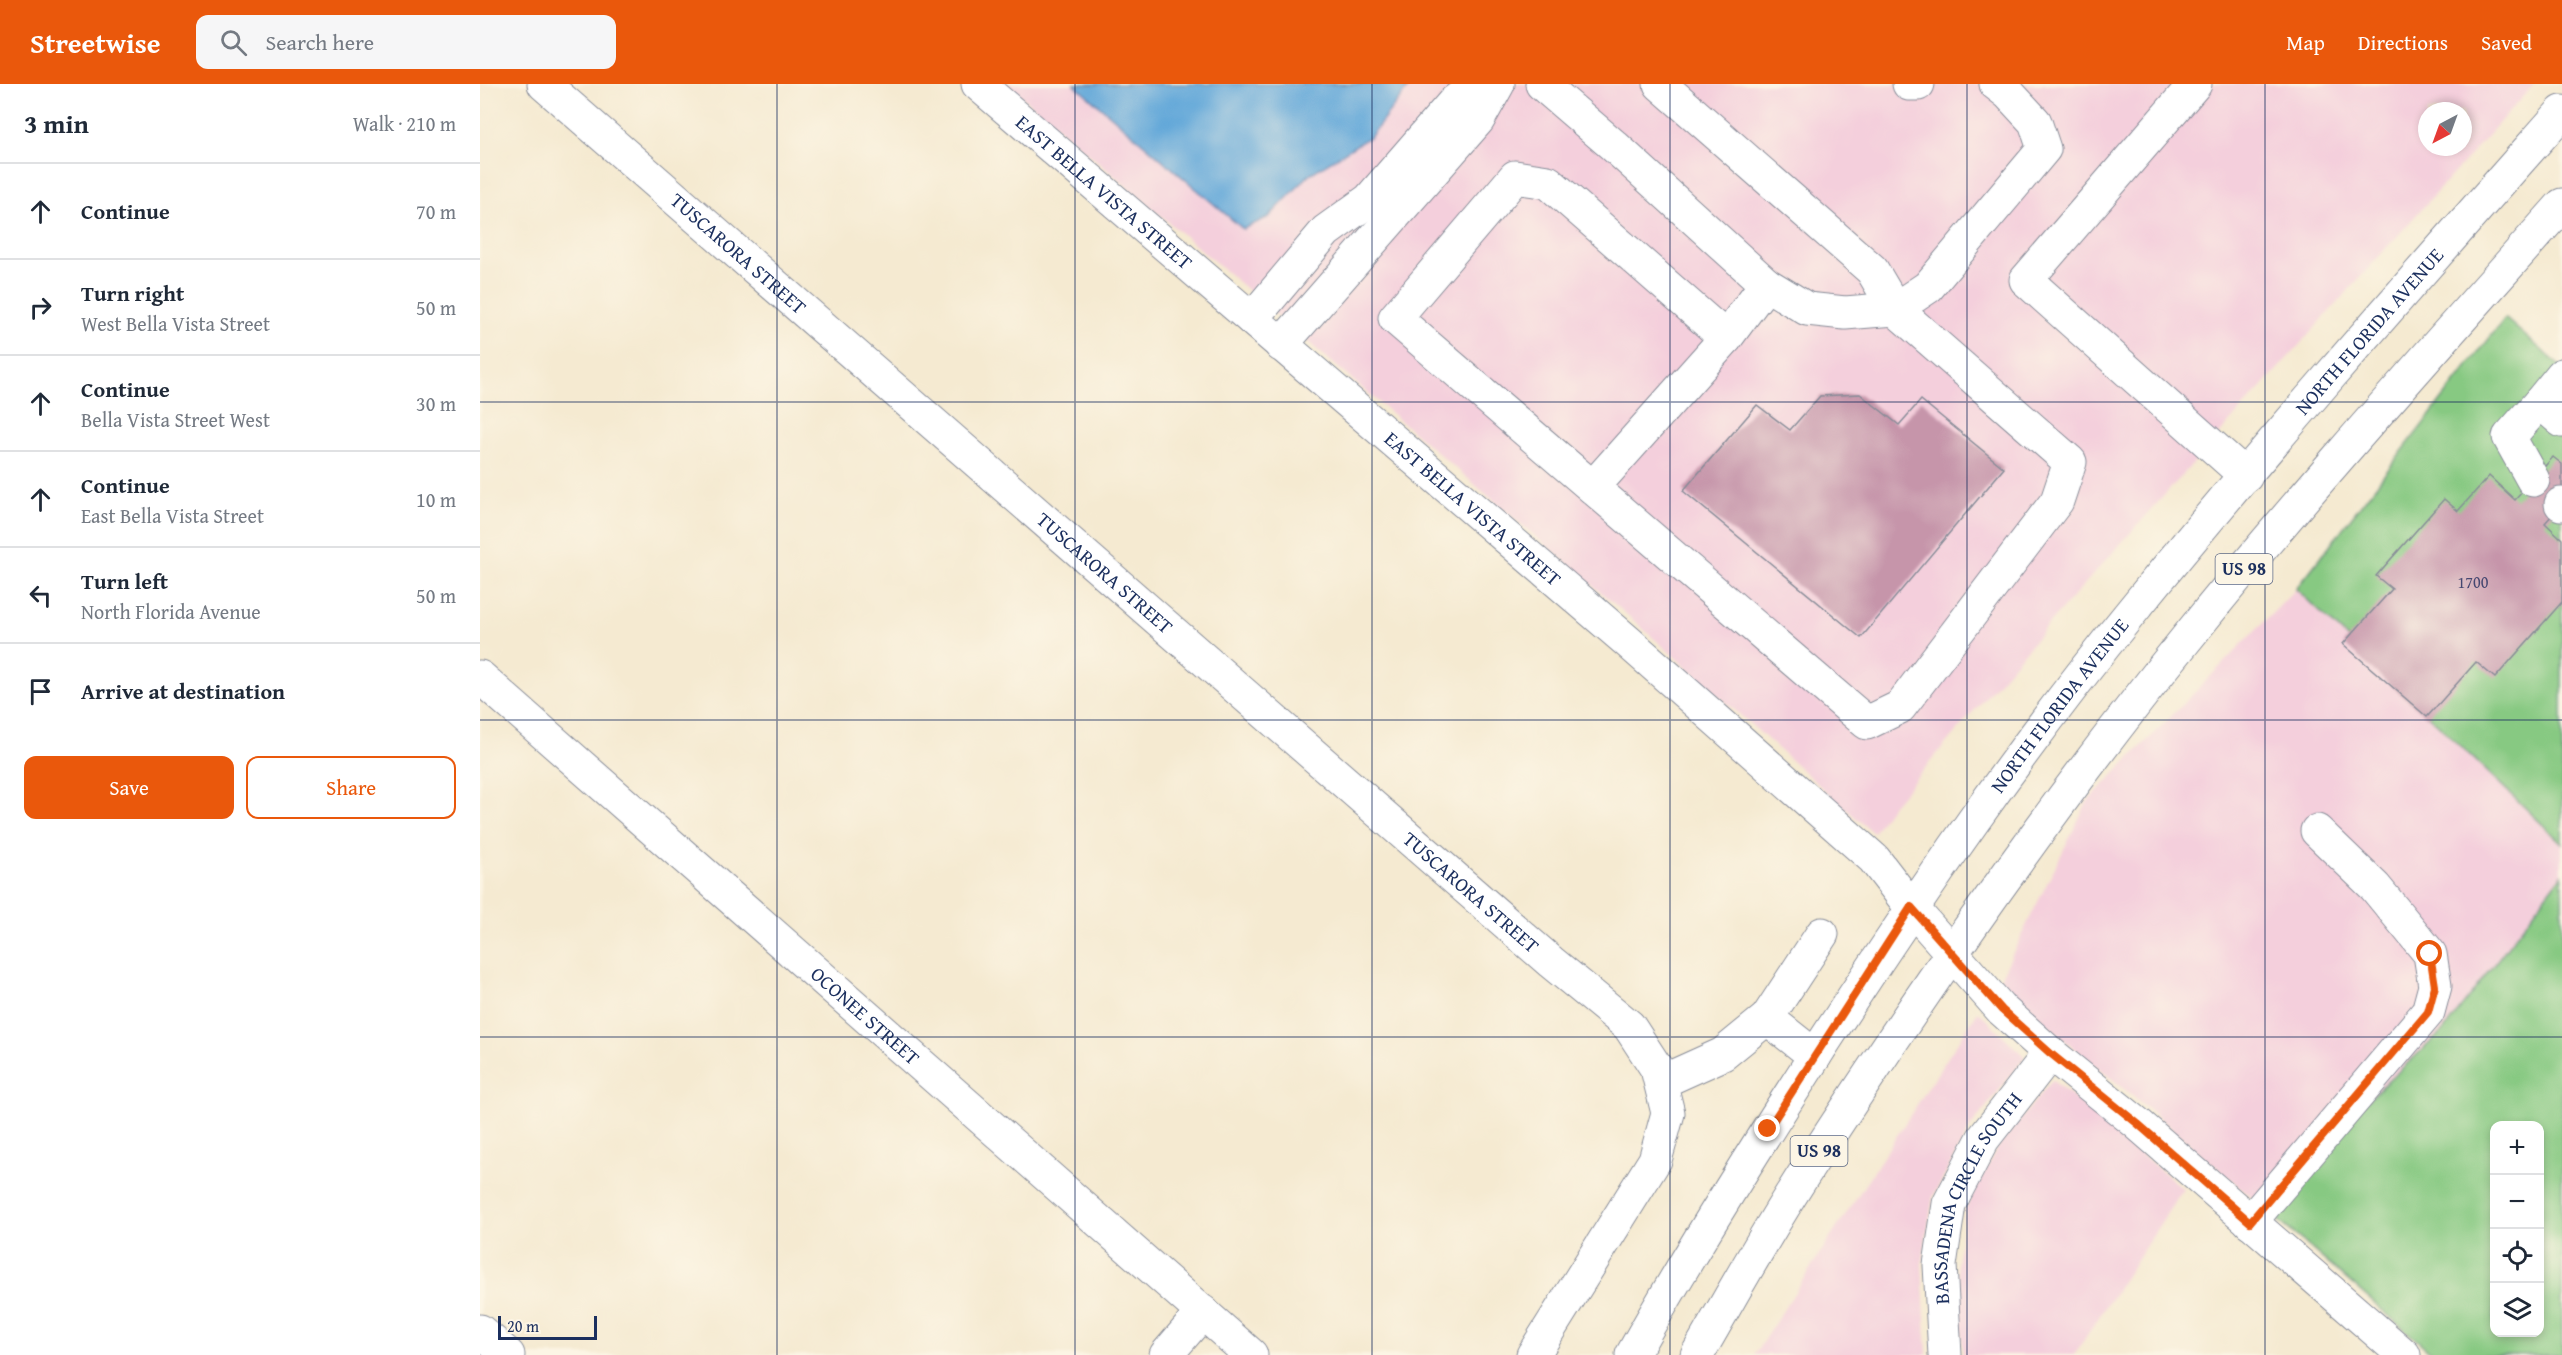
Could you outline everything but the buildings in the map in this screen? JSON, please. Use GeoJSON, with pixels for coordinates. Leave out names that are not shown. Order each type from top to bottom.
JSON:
{"type":"FeatureCollection","features":[{"type":"Feature","properties":{"kind":"street","name":"TUSCARORA STREET"},"geometry":{"type":"LineString","coordinates":[[544,84],[1533,946],[1629,1026],[1659,1076],[1668,1113],[1655,1160],[1533,1355]]}},
{"type":"Feature","properties":{"kind":"street","name":"EAST BELLA VISTA STREET"},"geometry":{"type":"LineString","coordinates":[[978,84],[1627,641],[1874,859],[1911,907],[2002,1010],[2050,1053],[2138,1124],[2404,1355]]}},
{"type":"Feature","properties":{"kind":"street"},"geometry":{"type":"LineString","coordinates":[[1252,320],[1326,231],[1369,200],[1454,102],[1478,84]]}},
{"type":"Feature","properties":{"kind":"street"},"geometry":{"type":"LineString","coordinates":[[1281,345],[1478,120],[1498,84]]}},
{"type":"Feature","properties":{"kind":"street"},"geometry":{"type":"LineString","coordinates":[[1542,84],[1766,284],[1807,309],[1845,313],[1895,309],[1928,287],[2044,149],[2035,123],[2010,94],[1995,84]]}},
{"type":"Feature","properties":{"kind":"street"},"geometry":{"type":"LineString","coordinates":[[1660,84],[1872,270],[1895,309],[2070,462],[2057,501],[1900,707],[1867,723],[1395,318],[1515,177],[1548,182],[1726,338]]}},
{"type":"Feature","properties":{"kind":"street"},"geometry":{"type":"LineString","coordinates":[[1909,84],[1918,84]]}},
{"type":"Feature","properties":{"kind":"street"},"geometry":{"type":"LineString","coordinates":[[2194,84],[2026,280],[2246,476]]}},
{"type":"Feature","properties":{"kind":"street","name":"NORTH FLORIDA AVENUE"},"geometry":{"type":"LineString","coordinates":[[1632,1355],[1768,1129],[1911,907],[1982,807],[2126,619],[2246,476],[2562,112]]}},
{"type":"Feature","properties":{"kind":"street","name":"US 98"},"geometry":{"type":"LineString","coordinates":[[1697,1355],[1806,1171],[1952,953],[2029,843],[2187,637],[2333,464],[2562,205]]}},
{"type":"Feature","properties":{"kind":"street"},"geometry":{"type":"LineString","coordinates":[[1343,219],[1370,243]]}},
{"type":"Feature","properties":{"kind":"street"},"geometry":{"type":"LineString","coordinates":[[1593,487],[1726,338],[1766,284]]}},
{"type":"Feature","properties":{"kind":"street"},"geometry":{"type":"LineString","coordinates":[[2533,480],[2509,437],[2551,411],[2562,375]]}},
{"type":"Feature","properties":{"kind":"street","name":"OCONEE STREET"},"geometry":{"type":"LineString","coordinates":[[480,677],[1251,1355]]}},
{"type":"Feature","properties":{"kind":"street"},"geometry":{"type":"LineString","coordinates":[[2250,1222],[2428,1012],[2435,986],[2430,954],[2375,887],[2317,831]]}},
{"type":"Feature","properties":{"kind":"street"},"geometry":{"type":"LineString","coordinates":[[1659,1076],[1723,1054],[1767,1018],[1822,934]]}},
{"type":"Feature","properties":{"kind":"street"},"geometry":{"type":"LineString","coordinates":[[1767,1018],[1815,1056]]}},
{"type":"Feature","properties":{"kind":"street","name":"BASSADENA CIRCLE SOUTH"},"geometry":{"type":"LineString","coordinates":[[1945,1355],[1940,1265],[1949,1204],[1983,1139],[2050,1053]]}},
{"type":"Feature","properties":{"kind":"street"},"geometry":{"type":"LineString","coordinates":[[1166,1355],[1203,1312]]}},
{"type":"Feature","properties":{"kind":"street"},"geometry":{"type":"LineString","coordinates":[[480,1331],[508,1355]]}},
{"type":"Feature","properties":{"kind":"shaded area"},"geometry":{"type":"Polygon","coordinates":[[[1007,84],[1074,84],[1244,229],[1269,217],[1310,174],[1371,136],[1411,84],[2534,84],[2472,153],[2472,102],[2418,102],[2418,156],[2469,156],[2045,628],[1888,811],[1873,833],[1640,626],[1007,84]]]}},
{"type":"Feature","properties":{"kind":"shaded area"},"geometry":{"type":"Polygon","coordinates":[[[2296,589],[2562,843],[2562,875],[2444,1030],[2256,1201],[2063,1039],[2000,979],[2087,802],[2296,589]]]}},
{"type":"Feature","properties":{"kind":"shaded area"},"geometry":{"type":"Polygon","coordinates":[[[1978,1011],[2025,1057],[1970,1128],[1933,1197],[1922,1264],[1927,1355],[1754,1355],[1978,1011]]]}},
{"type":"Feature","properties":{"kind":"shaded area"},"geometry":{"type":"Polygon","coordinates":[[[2052,1080],[2183,1189],[2074,1355],[1963,1355],[1957,1264],[1966,1208],[1998,1147],[2052,1080]]]}},
{"type":"Feature","properties":{"kind":"green space"},"geometry":{"type":"Polygon","coordinates":[[[2505,318],[2562,368],[2562,843],[2296,589],[2505,318]]]}},
{"type":"Feature","properties":{"kind":"green space"},"geometry":{"type":"Polygon","coordinates":[[[2562,875],[2562,1355],[2434,1355],[2256,1201],[2444,1030],[2562,875]]]}},
{"type":"Feature","properties":{"kind":"water"},"geometry":{"type":"Polygon","coordinates":[[[1074,84],[1411,84],[1371,136],[1310,174],[1269,217],[1243,229],[1074,84]]]}},
{"type":"Feature","properties":{"kind":"route"},"geometry":{"type":"LineString","coordinates":[[1768,1129],[1911,907],[2002,1010],[2250,1222],[2428,1012],[2435,986],[2430,954]]}}]}
